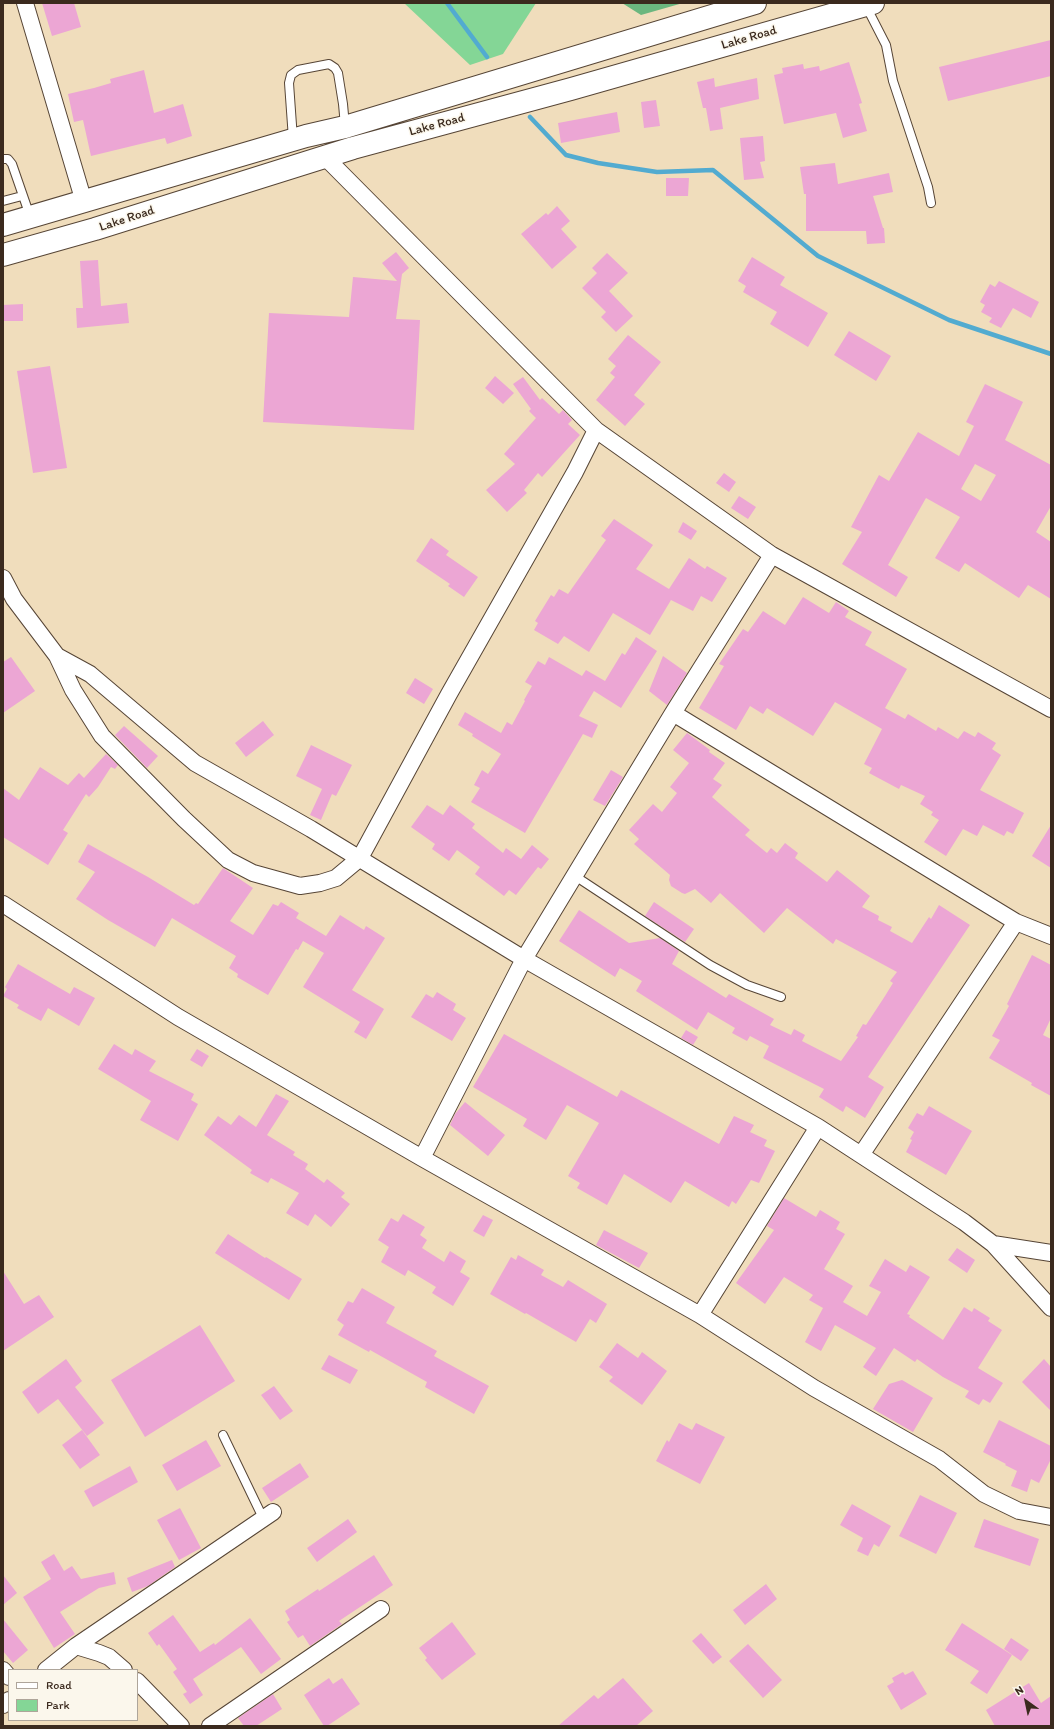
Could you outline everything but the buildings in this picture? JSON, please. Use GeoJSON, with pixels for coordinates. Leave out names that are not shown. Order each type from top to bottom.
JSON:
{"type":"FeatureCollection","features":[{"type":"Feature","properties":{"kind":"main road","name":"Lake Road"},"geometry":{"type":"LineString","coordinates":[[3,225],[293,140],[345,127],[756,3]]}},
{"type":"Feature","properties":{"kind":"main road","name":"Lake Road"},"geometry":{"type":"LineString","coordinates":[[3,255],[95,229],[325,157],[869,4]]}},
{"type":"Feature","properties":{"kind":"street"},"geometry":{"type":"LineString","coordinates":[[24,3],[84,202]]}},
{"type":"Feature","properties":{"kind":"street"},"geometry":{"type":"LineString","coordinates":[[325,157],[596,430],[772,555],[1051,709]]}},
{"type":"Feature","properties":{"kind":"street"},"geometry":{"type":"LineString","coordinates":[[3,578],[14,599],[57,656],[72,690],[102,736],[184,820],[228,860],[252,873],[300,886],[320,883],[336,878],[360,858],[452,688],[575,472],[596,430]]}},
{"type":"Feature","properties":{"kind":"street"},"geometry":{"type":"LineString","coordinates":[[422,1158],[524,959],[673,713],[772,555]]}},
{"type":"Feature","properties":{"kind":"street"},"geometry":{"type":"LineString","coordinates":[[57,656],[90,674],[195,763],[360,858],[524,959],[818,1127],[964,1222],[993,1244],[1051,1308]]}},
{"type":"Feature","properties":{"kind":"street"},"geometry":{"type":"LineString","coordinates":[[673,713],[1016,922],[1051,936]]}},
{"type":"Feature","properties":{"kind":"street"},"geometry":{"type":"LineString","coordinates":[[3,904],[178,1017],[422,1158],[700,1315],[814,1388],[939,1459],[984,1494],[1019,1511],[1051,1517]]}},
{"type":"Feature","properties":{"kind":"street"},"geometry":{"type":"LineString","coordinates":[[861,1155],[1016,922]]}},
{"type":"Feature","properties":{"kind":"street"},"geometry":{"type":"LineString","coordinates":[[700,1315],[818,1127]]}},
{"type":"Feature","properties":{"kind":"street"},"geometry":{"type":"LineString","coordinates":[[993,1244],[1051,1254]]}},
{"type":"Feature","properties":{"kind":"street"},"geometry":{"type":"LineString","coordinates":[[47,1669],[76,1646],[268,1515]]}},
{"type":"Feature","properties":{"kind":"street"},"geometry":{"type":"LineString","coordinates":[[210,1726],[381,1609]]}},
{"type":"Feature","properties":{"kind":"street"},"geometry":{"type":"LineString","coordinates":[[76,1646],[99,1653],[109,1658],[123,1669]]}},
{"type":"Feature","properties":{"kind":"street"},"geometry":{"type":"LineString","coordinates":[[138,1682],[181,1726]]}},
{"type":"Feature","properties":{"kind":"lane"},"geometry":{"type":"LineString","coordinates":[[869,4],[886,45],[893,81],[928,187],[931,203]]}},
{"type":"Feature","properties":{"kind":"lane"},"geometry":{"type":"LineString","coordinates":[[293,140],[289,83],[291,75],[298,70],[329,64],[335,68],[338,73],[344,104],[345,127]]}},
{"type":"Feature","properties":{"kind":"lane"},"geometry":{"type":"LineString","coordinates":[[3,159],[8,159],[12,164],[30,217]]}},
{"type":"Feature","properties":{"kind":"lane"},"geometry":{"type":"LineString","coordinates":[[3,201],[22,196]]}},
{"type":"Feature","properties":{"kind":"lane"},"geometry":{"type":"LineString","coordinates":[[574,876],[710,965],[747,985],[781,996]]}},
{"type":"Feature","properties":{"kind":"lane"},"geometry":{"type":"LineString","coordinates":[[224,1435],[268,1515]]}},
{"type":"Feature","properties":{"kind":"green space"},"geometry":{"type":"Polygon","coordinates":[[[404,3],[536,3],[503,54],[470,65],[404,3]]]}},
{"type":"Feature","properties":{"kind":"green space"},"geometry":{"type":"Polygon","coordinates":[[[622,3],[683,3],[641,15],[622,3]]]}},
{"type":"Feature","properties":{"kind":"waterway"},"geometry":{"type":"LineString","coordinates":[[447,3],[487,57]]}},
{"type":"Feature","properties":{"kind":"waterway"},"geometry":{"type":"LineString","coordinates":[[530,117],[566,155],[598,163],[657,172],[713,170],[818,256],[949,320],[1051,354]]}}]}
